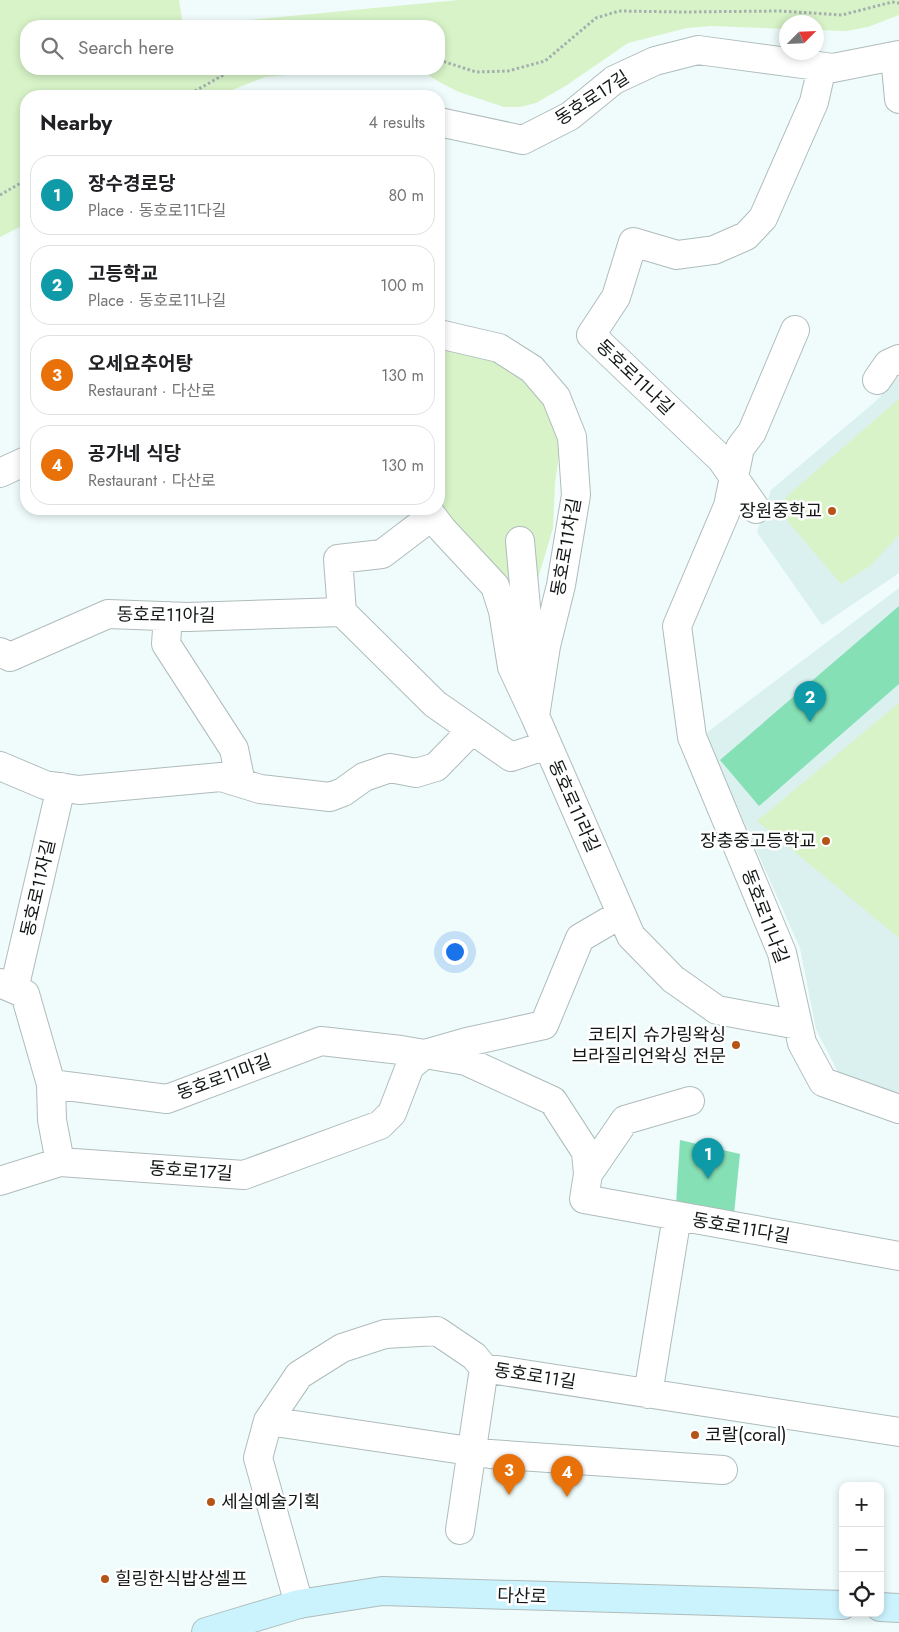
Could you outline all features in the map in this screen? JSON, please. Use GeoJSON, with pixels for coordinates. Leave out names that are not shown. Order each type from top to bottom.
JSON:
{"type":"FeatureCollection","features":[{"type":"Feature","properties":{"kind":"main road","name":"다산로"},"geometry":{"type":"LineString","coordinates":[[206,1632],[299,1604],[382,1591],[839,1605]]}},
{"type":"Feature","properties":{"kind":"main road"},"geometry":{"type":"LineString","coordinates":[[884,1607],[899,1608]]}},
{"type":"Feature","properties":{"kind":"street","name":"동호로17길"},"geometry":{"type":"LineString","coordinates":[[445,123],[523,140],[570,116],[614,80],[655,61],[698,50],[833,68],[897,55],[899,99]]}},
{"type":"Feature","properties":{"kind":"street","name":"동호로11나길"},"geometry":{"type":"LineString","coordinates":[[756,509],[722,459],[591,335],[616,296],[633,242],[676,255],[714,250],[746,236],[763,218],[814,102],[822,67]]}},
{"type":"Feature","properties":{"kind":"street","name":"동호로11나길"},"geometry":{"type":"LineString","coordinates":[[795,330],[752,432],[740,448],[728,506],[677,626],[692,737],[782,953],[802,1043],[823,1082],[899,1109]]}},
{"type":"Feature","properties":{"kind":"street","name":"동호로11차길"},"geometry":{"type":"LineString","coordinates":[[445,335],[499,348],[532,369],[556,398],[572,437],[576,495],[561,585],[546,646],[535,716]]}},
{"type":"Feature","properties":{"kind":"street"},"geometry":{"type":"LineString","coordinates":[[877,380],[888,364],[899,359]]}},
{"type":"Feature","properties":{"kind":"street"},"geometry":{"type":"LineString","coordinates":[[0,473],[20,464]]}},
{"type":"Feature","properties":{"kind":"street"},"geometry":{"type":"LineString","coordinates":[[426,515],[382,554],[338,560],[342,612],[435,704],[511,757],[547,745]]}},
{"type":"Feature","properties":{"kind":"street","name":"동호로11라길"},"geometry":{"type":"LineString","coordinates":[[431,515],[442,530],[495,586],[503,611],[512,667],[630,936],[673,979],[717,1010],[798,1025]]}},
{"type":"Feature","properties":{"kind":"street"},"geometry":{"type":"LineString","coordinates":[[520,541],[530,652],[541,677]]}},
{"type":"Feature","properties":{"kind":"street","name":"동호로11아길"},"geometry":{"type":"LineString","coordinates":[[0,652],[10,656],[108,614],[188,616],[342,612]]}},
{"type":"Feature","properties":{"kind":"street"},"geometry":{"type":"LineString","coordinates":[[168,616],[166,644],[234,749],[242,783]]}},
{"type":"Feature","properties":{"kind":"street"},"geometry":{"type":"LineString","coordinates":[[0,766],[45,785],[79,790],[221,777],[260,789],[330,798],[343,792],[364,777],[390,768],[416,773],[436,767],[472,730]]}},
{"type":"Feature","properties":{"kind":"street","name":"동호로11자길"},"geometry":{"type":"LineString","coordinates":[[7,986],[61,787]]}},
{"type":"Feature","properties":{"kind":"street","name":"동호로11마길"},"geometry":{"type":"LineString","coordinates":[[425,1054],[467,1042],[544,1026],[580,938],[621,914]]}},
{"type":"Feature","properties":{"kind":"street"},"geometry":{"type":"LineString","coordinates":[[7,986],[25,994],[51,1084],[52,1120],[60,1162]]}},
{"type":"Feature","properties":{"kind":"street","name":"동호로11마길"},"geometry":{"type":"LineString","coordinates":[[51,1084],[167,1099],[320,1041],[466,1061],[553,1101],[586,1152],[586,1186]]}},
{"type":"Feature","properties":{"kind":"street","name":"동호로17길"},"geometry":{"type":"LineString","coordinates":[[0,1181],[60,1162],[244,1175],[380,1125],[392,1113],[410,1066],[425,1054]]}},
{"type":"Feature","properties":{"kind":"street"},"geometry":{"type":"LineString","coordinates":[[586,1186],[625,1120],[690,1101]]}},
{"type":"Feature","properties":{"kind":"street","name":"동호로11다길"},"geometry":{"type":"LineString","coordinates":[[586,1186],[677,1216],[899,1256]]}},
{"type":"Feature","properties":{"kind":"street"},"geometry":{"type":"LineString","coordinates":[[648,1394],[677,1216]]}},
{"type":"Feature","properties":{"kind":"street","name":"동호로11길"},"geometry":{"type":"LineString","coordinates":[[299,1604],[258,1458],[268,1421],[299,1375],[342,1348],[385,1334],[437,1331],[474,1356],[484,1368],[899,1432]]}},
{"type":"Feature","properties":{"kind":"street"},"geometry":{"type":"LineString","coordinates":[[460,1530],[484,1368]]}},
{"type":"Feature","properties":{"kind":"street"},"geometry":{"type":"LineString","coordinates":[[268,1421],[471,1452],[723,1470]]}},
{"type":"Feature","properties":{"kind":"path"},"geometry":{"type":"LineString","coordinates":[[195,90],[223,75]]}},
{"type":"Feature","properties":{"kind":"path"},"geometry":{"type":"LineString","coordinates":[[0,195],[20,183]]}},
{"type":"Feature","properties":{"kind":"shaded area","name":"장원중학교"},"geometry":{"type":"Polygon","coordinates":[[[899,376],[899,573],[822,625],[757,532],[771,490],[876,401],[899,376]]]}},
{"type":"Feature","properties":{"kind":"shaded area","name":"장충중고등학교"},"geometry":{"type":"Polygon","coordinates":[[[899,588],[899,1093],[839,1074],[816,1029],[800,948],[705,734],[899,588]]]}},
{"type":"Feature","properties":{"kind":"green space"},"geometry":{"type":"Polygon","coordinates":[[[0,0],[179,0],[182,20],[20,20],[20,75],[289,75],[265,77],[232,90],[20,90],[20,227],[0,237],[0,0]]]}},
{"type":"Feature","properties":{"kind":"green space"},"geometry":{"type":"Polygon","coordinates":[[[459,0],[899,0],[899,15],[868,27],[846,31],[824,30],[824,15],[779,15],[779,29],[711,26],[687,28],[628,43],[567,85],[536,103],[520,107],[504,107],[459,92],[428,75],[445,75],[445,20],[248,20],[459,0]]]}},
{"type":"Feature","properties":{"kind":"green space"},"geometry":{"type":"Polygon","coordinates":[[[445,343],[467,348],[528,377],[550,410],[560,449],[555,483],[553,528],[533,595],[503,591],[444,515],[445,343]]]}},
{"type":"Feature","properties":{"kind":"green space"},"geometry":{"type":"Polygon","coordinates":[[[899,399],[899,535],[870,566],[841,584],[779,511],[787,496],[899,399]]]}},
{"type":"Feature","properties":{"kind":"green space"},"geometry":{"type":"Polygon","coordinates":[[[899,703],[899,938],[757,821],[899,703]]]}},
{"type":"Feature","properties":{"kind":"building"},"geometry":{"type":"Polygon","coordinates":[[[899,606],[899,684],[759,806],[720,760],[899,606]]]}},
{"type":"Feature","properties":{"kind":"building"},"geometry":{"type":"Polygon","coordinates":[[[680,1140],[740,1154],[734,1214],[676,1205],[680,1140]]]}},
{"type":"Feature","properties":{"kind":"place","name":"장원중학교"},"geometry":{"type":"Point","coordinates":[832,511]}},
{"type":"Feature","properties":{"kind":"place","name":"고등학교"},"geometry":{"type":"Point","coordinates":[810,722]}},
{"type":"Feature","properties":{"kind":"place","name":"장충중고등학교"},"geometry":{"type":"Point","coordinates":[826,841]}},
{"type":"Feature","properties":{"kind":"place","name":"코티지 슈가링왁싱 브라질리언왁싱 전문"},"geometry":{"type":"Point","coordinates":[736,1045]}},
{"type":"Feature","properties":{"kind":"place","name":"장수경로당"},"geometry":{"type":"Point","coordinates":[708,1179]}},
{"type":"Feature","properties":{"kind":"place","name":"코랄(coral)"},"geometry":{"type":"Point","coordinates":[695,1435]}},
{"type":"Feature","properties":{"kind":"place","name":"오세요추어탕"},"geometry":{"type":"Point","coordinates":[509,1495]}},
{"type":"Feature","properties":{"kind":"place","name":"공가네 식당"},"geometry":{"type":"Point","coordinates":[567,1497]}},
{"type":"Feature","properties":{"kind":"place","name":"세실예술기획"},"geometry":{"type":"Point","coordinates":[211,1502]}},
{"type":"Feature","properties":{"kind":"place","name":"힐링한식밥상셀프"},"geometry":{"type":"Point","coordinates":[105,1579]}}]}
